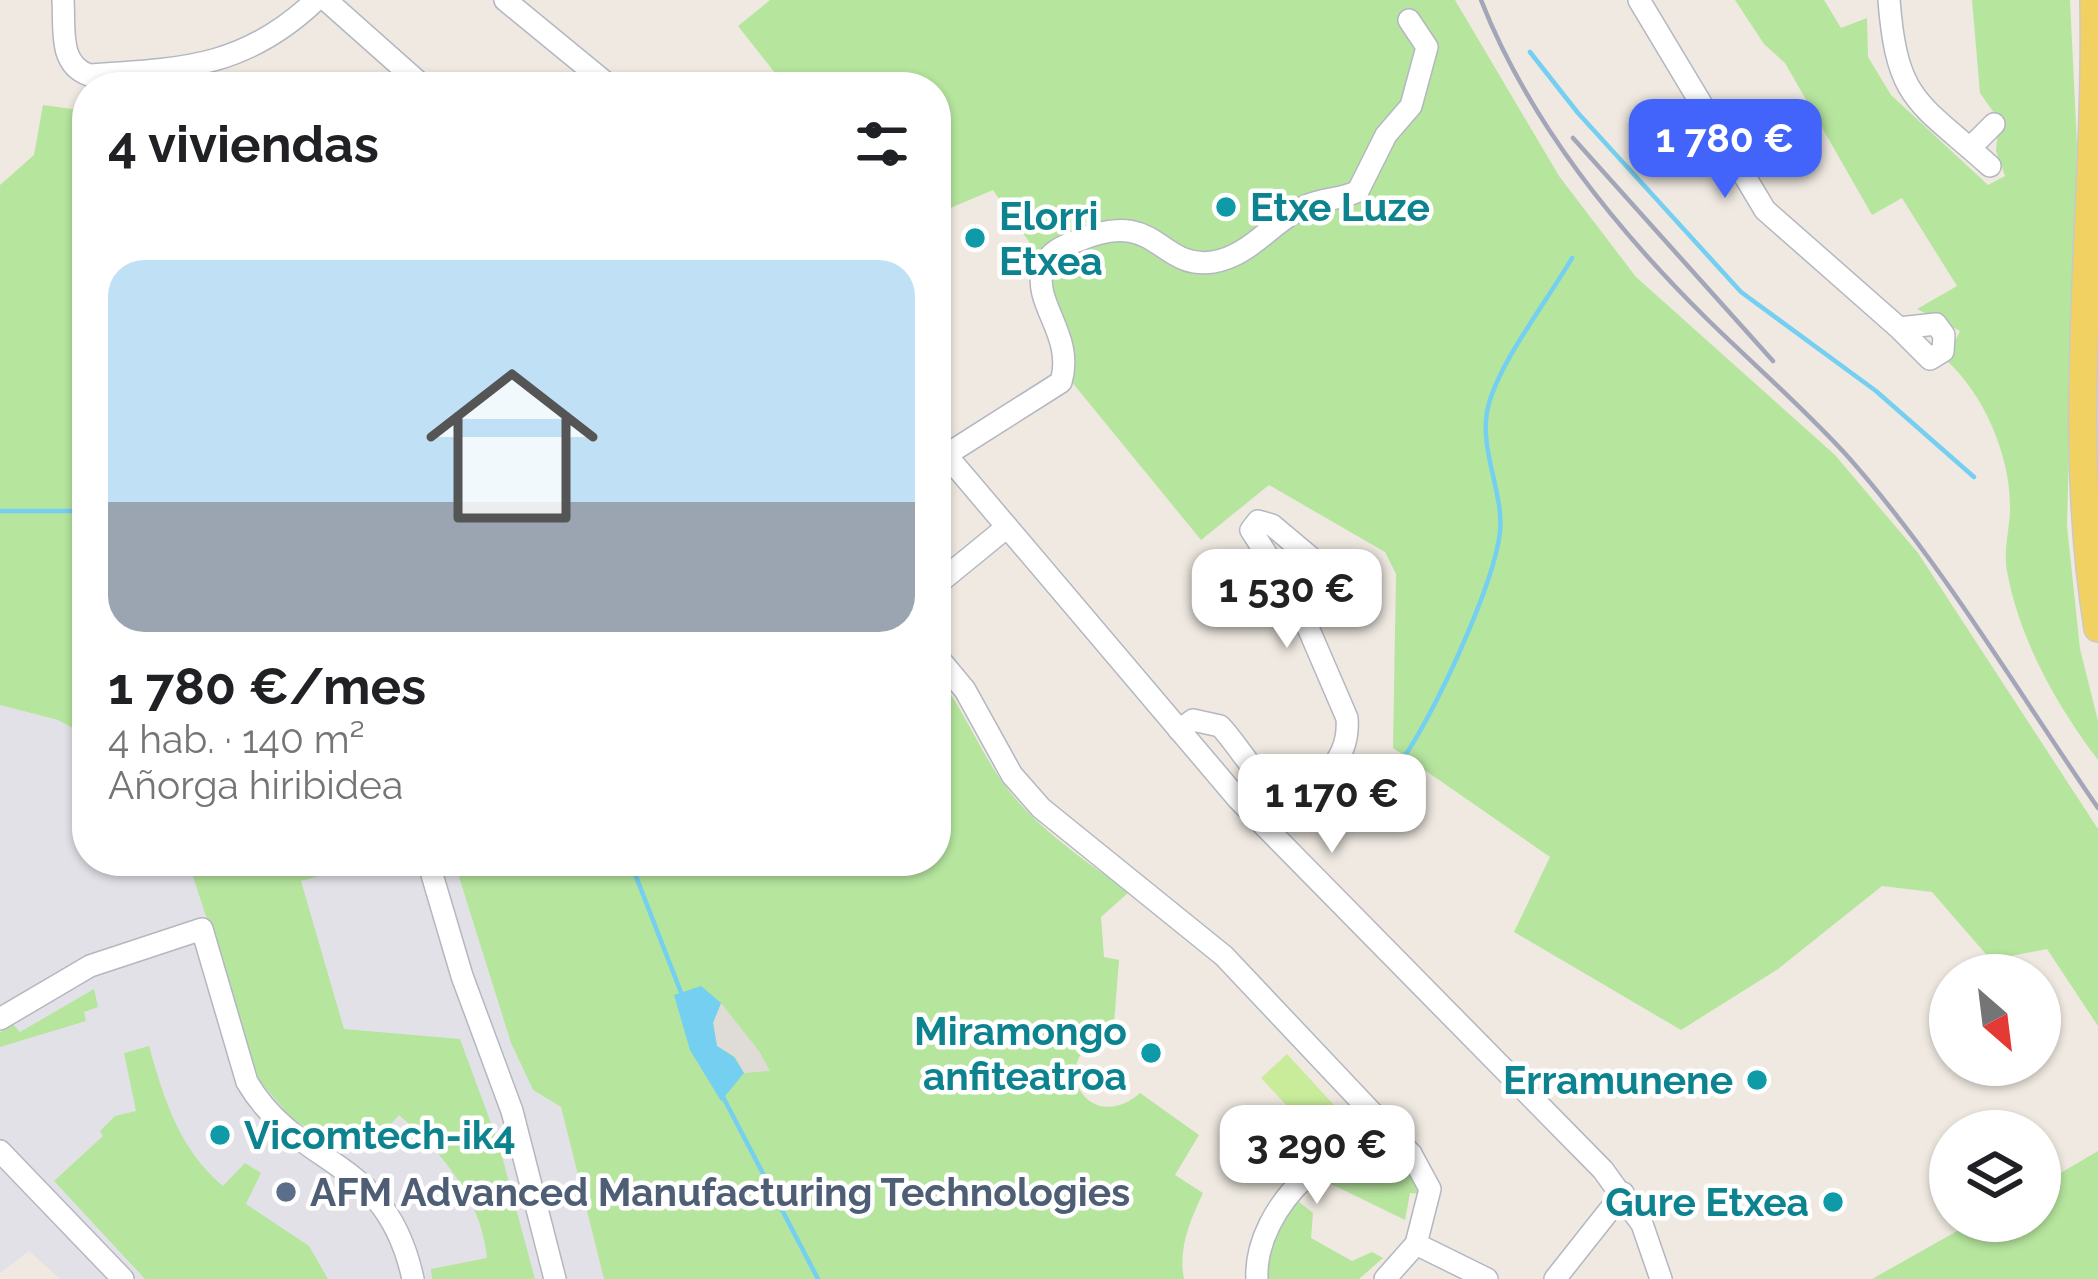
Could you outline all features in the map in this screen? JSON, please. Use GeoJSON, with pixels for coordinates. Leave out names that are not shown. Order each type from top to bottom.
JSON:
{"type":"FeatureCollection","features":[{"type":"Feature","properties":{"kind":"main road"},"geometry":{"type":"LineString","coordinates":[[2093,0],[2097,183],[2085,473],[2098,628]]}},
{"type":"Feature","properties":{"kind":"street"},"geometry":{"type":"LineString","coordinates":[[63,0],[67,57],[80,72]]}},
{"type":"Feature","properties":{"kind":"street"},"geometry":{"type":"LineString","coordinates":[[130,72],[198,67],[230,58],[289,26],[316,0]]}},
{"type":"Feature","properties":{"kind":"street"},"geometry":{"type":"LineString","coordinates":[[326,0],[407,72]]}},
{"type":"Feature","properties":{"kind":"street"},"geometry":{"type":"LineString","coordinates":[[506,0],[592,72]]}},
{"type":"Feature","properties":{"kind":"street"},"geometry":{"type":"LineString","coordinates":[[523,0],[609,72]]}},
{"type":"Feature","properties":{"kind":"street"},"geometry":{"type":"LineString","coordinates":[[1639,0],[1766,209],[1899,328],[1913,348],[1930,359],[1943,350],[1944,335],[1936,324],[1899,328]]}},
{"type":"Feature","properties":{"kind":"street"},"geometry":{"type":"LineString","coordinates":[[1888,0],[1899,75],[1911,94],[1990,166]]}},
{"type":"Feature","properties":{"kind":"street"},"geometry":{"type":"LineString","coordinates":[[951,443],[1060,382],[1066,348],[1041,285],[1045,261],[1056,250],[1115,226],[1154,238],[1186,260],[1217,261],[1242,252],[1310,203],[1358,191],[1386,135],[1411,106],[1423,76],[1427,47],[1409,20]]}},
{"type":"Feature","properties":{"kind":"street"},"geometry":{"type":"LineString","coordinates":[[1970,148],[1994,124]]}},
{"type":"Feature","properties":{"kind":"street"},"geometry":{"type":"LineString","coordinates":[[951,461],[1280,845],[1623,1193],[1642,1224],[1661,1279]]}},
{"type":"Feature","properties":{"kind":"street"},"geometry":{"type":"LineString","coordinates":[[1179,730],[1193,720],[1220,726],[1252,773],[1292,798],[1306,796],[1321,783],[1349,738],[1347,718],[1297,602],[1252,530],[1258,521],[1272,525],[1328,572]]}},
{"type":"Feature","properties":{"kind":"street"},"geometry":{"type":"LineString","coordinates":[[951,573],[1007,527]]}},
{"type":"Feature","properties":{"kind":"street"},"geometry":{"type":"LineString","coordinates":[[951,673],[1012,775],[1041,808],[1224,956],[1411,1154],[1430,1189],[1416,1244],[1385,1279]]}},
{"type":"Feature","properties":{"kind":"street"},"geometry":{"type":"LineString","coordinates":[[432,876],[461,976],[512,1111],[555,1279]]}},
{"type":"Feature","properties":{"kind":"street"},"geometry":{"type":"LineString","coordinates":[[0,1019],[90,966],[202,929],[243,1068],[257,1099],[274,1119],[371,1190],[404,1241],[413,1279]]}},
{"type":"Feature","properties":{"kind":"street"},"geometry":{"type":"LineString","coordinates":[[1257,1279],[1260,1252],[1278,1210],[1310,1174],[1367,1147],[1394,1146],[1411,1154]]}},
{"type":"Feature","properties":{"kind":"street"},"geometry":{"type":"LineString","coordinates":[[0,1151],[123,1279]]}},
{"type":"Feature","properties":{"kind":"street"},"geometry":{"type":"LineString","coordinates":[[1556,1279],[1623,1193]]}},
{"type":"Feature","properties":{"kind":"street"},"geometry":{"type":"LineString","coordinates":[[1416,1244],[1487,1279]]}},
{"type":"Feature","properties":{"kind":"shaded area"},"geometry":{"type":"Polygon","coordinates":[[[0,705],[72,728],[72,876],[193,876],[204,906],[316,876],[459,876],[511,1043],[533,1090],[561,1107],[604,1279],[60,1279],[29,1251],[0,1273],[0,705]]]}},
{"type":"Feature","properties":{"kind":"shaded area"},"geometry":{"type":"Polygon","coordinates":[[[721,1003],[770,1071],[744,1073],[735,1057],[717,1046],[713,1023],[721,1003]]]}},
{"type":"Feature","properties":{"kind":"green space"},"geometry":{"type":"Polygon","coordinates":[[[770,0],[1455,0],[1559,176],[1636,277],[1835,455],[1918,553],[2098,829],[2098,1026],[2061,970],[2061,954],[2047,949],[1986,954],[1932,892],[1882,886],[1778,969],[1681,1030],[1514,932],[1550,857],[1393,748],[1396,574],[1385,552],[1269,485],[1201,540],[1071,381],[1039,256],[993,190],[951,208],[951,72],[774,72],[738,26],[770,0]]]}},
{"type":"Feature","properties":{"kind":"green space"},"geometry":{"type":"Polygon","coordinates":[[[1735,0],[1824,0],[1841,28],[1867,18],[1868,57],[1891,95],[1988,185],[2005,176],[1996,151],[1999,120],[1980,93],[1972,0],[2070,0],[2077,146],[2067,526],[2080,649],[2098,721],[2098,760],[2054,694],[2021,622],[2006,563],[2010,516],[2006,468],[1983,408],[1946,360],[1960,331],[1917,309],[1957,286],[1902,198],[1872,215],[1785,63],[1764,44],[1735,0]]]}},
{"type":"Feature","properties":{"kind":"green space"},"geometry":{"type":"Polygon","coordinates":[[[43,105],[72,109],[72,728],[0,705],[0,185],[34,155],[43,105]]]}},
{"type":"Feature","properties":{"kind":"green space"},"geometry":{"type":"Polygon","coordinates":[[[951,696],[995,771],[1023,806],[1056,838],[1129,892],[1101,917],[1104,957],[1119,960],[1113,1036],[1091,1044],[1079,1058],[1075,1073],[1088,1100],[1102,1106],[1120,1105],[1140,1093],[1199,1135],[1175,1175],[1203,1193],[1184,1246],[1184,1279],[604,1279],[561,1107],[533,1090],[511,1043],[459,876],[951,876],[951,696]]]}},
{"type":"Feature","properties":{"kind":"green space"},"geometry":{"type":"Polygon","coordinates":[[[193,876],[319,876],[301,881],[344,1029],[460,1039],[499,1145],[535,1279],[432,1279],[431,1269],[487,1258],[477,1216],[445,1162],[399,1115],[367,1151],[357,1143],[352,1150],[293,1120],[259,1080],[193,876]]]}},
{"type":"Feature","properties":{"kind":"green space"},"geometry":{"type":"Polygon","coordinates":[[[94,989],[98,1007],[84,1012],[86,1021],[0,1047],[0,1033],[12,1023],[20,1032],[94,989]]]}},
{"type":"Feature","properties":{"kind":"green space"},"geometry":{"type":"Polygon","coordinates":[[[149,1046],[167,1104],[195,1156],[223,1186],[245,1163],[261,1173],[246,1204],[309,1246],[328,1279],[145,1279],[54,1181],[103,1136],[100,1131],[115,1116],[136,1111],[124,1053],[149,1046]]]}},
{"type":"Feature","properties":{"kind":"green space"},"geometry":{"type":"Polygon","coordinates":[[[1287,1054],[1343,1115],[1318,1139],[1261,1078],[1287,1054]]]}},
{"type":"Feature","properties":{"kind":"green space"},"geometry":{"type":"Polygon","coordinates":[[[2098,1151],[2098,1279],[1872,1279],[1938,1242],[2061,1242],[2061,1173],[2098,1151]]]}},
{"type":"Feature","properties":{"kind":"green space"},"geometry":{"type":"Polygon","coordinates":[[[1357,1156],[1401,1156],[1422,1194],[1410,1193],[1405,1220],[1317,1177],[1357,1156]]]}},
{"type":"Feature","properties":{"kind":"green space"},"geometry":{"type":"Polygon","coordinates":[[[1294,1198],[1313,1213],[1311,1238],[1352,1261],[1372,1252],[1383,1258],[1359,1279],[1265,1279],[1266,1253],[1294,1198]]]}},
{"type":"Feature","properties":{"kind":"water"},"geometry":{"type":"Polygon","coordinates":[[[701,986],[721,1003],[713,1023],[717,1046],[734,1057],[744,1073],[721,1101],[690,1050],[674,995],[701,986]]]}},
{"type":"Feature","properties":{"kind":"waterway"},"geometry":{"type":"LineString","coordinates":[[1530,52],[1578,113],[1741,292],[1876,391],[1974,477]]}},
{"type":"Feature","properties":{"kind":"waterway"},"geometry":{"type":"LineString","coordinates":[[1401,761],[1460,650],[1495,555],[1499,503],[1486,427],[1492,394],[1572,258]]}},
{"type":"Feature","properties":{"kind":"waterway"},"geometry":{"type":"LineString","coordinates":[[0,511],[72,511]]}},
{"type":"Feature","properties":{"kind":"waterway"},"geometry":{"type":"LineString","coordinates":[[636,876],[682,995]]}},
{"type":"Feature","properties":{"kind":"waterway"},"geometry":{"type":"LineString","coordinates":[[722,1095],[818,1279]]}},
{"type":"Feature","properties":{"kind":"railway"},"geometry":{"type":"LineString","coordinates":[[1481,0],[1523,88],[1577,170],[1672,283],[1815,422],[1884,500],[1948,585],[2098,808]]}},
{"type":"Feature","properties":{"kind":"railway"},"geometry":{"type":"LineString","coordinates":[[1573,138],[1773,361]]}},
{"type":"Feature","properties":{"kind":"place","name":"Etxe Luze"},"geometry":{"type":"Point","coordinates":[1226,207]}},
{"type":"Feature","properties":{"kind":"place","name":"Elorri Etxea"},"geometry":{"type":"Point","coordinates":[975,238]}},
{"type":"Feature","properties":{"kind":"place","name":"Miramongo anfiteatroa"},"geometry":{"type":"Point","coordinates":[1151,1053]}},
{"type":"Feature","properties":{"kind":"place","name":"Erramunene"},"geometry":{"type":"Point","coordinates":[1757,1080]}},
{"type":"Feature","properties":{"kind":"place","name":"Vicomtech-ik4"},"geometry":{"type":"Point","coordinates":[220,1135]}},
{"type":"Feature","properties":{"kind":"place","name":"AFM Advanced Manufacturing Technologies"},"geometry":{"type":"Point","coordinates":[286,1192]}},
{"type":"Feature","properties":{"kind":"place","name":"Gure Etxea"},"geometry":{"type":"Point","coordinates":[1833,1202]}}]}
